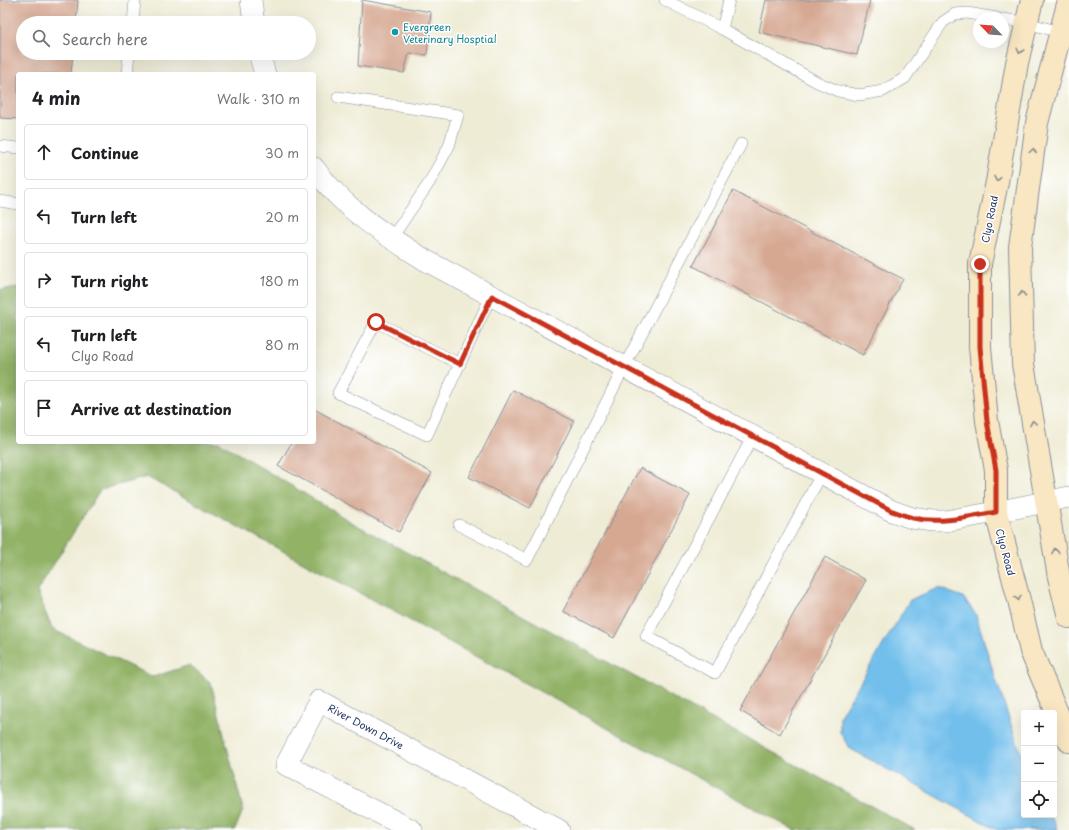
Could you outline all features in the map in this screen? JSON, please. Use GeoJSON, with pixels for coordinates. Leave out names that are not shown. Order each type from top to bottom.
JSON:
{"type":"FeatureCollection","features":[{"type":"Feature","properties":{"kind":"street"},"geometry":{"type":"LineString","coordinates":[[251,0],[253,16]]}},
{"type":"Feature","properties":{"kind":"street","name":"Clyo Road"},"geometry":{"type":"LineString","coordinates":[[1032,0],[1017,62],[997,182],[980,264],[980,347],[987,421],[996,470],[996,512],[1019,600],[1030,650],[1069,741]]}},
{"type":"Feature","properties":{"kind":"street"},"geometry":{"type":"LineString","coordinates":[[1069,0],[1037,123],[1020,247],[1023,364],[1059,577],[1069,617]]}},
{"type":"Feature","properties":{"kind":"street"},"geometry":{"type":"LineString","coordinates":[[261,60],[264,72]]}},
{"type":"Feature","properties":{"kind":"street"},"geometry":{"type":"LineString","coordinates":[[316,171],[324,182],[348,206],[379,231],[425,260],[892,511],[912,518],[946,521],[1069,497]]}},
{"type":"Feature","properties":{"kind":"street","name":"River Down Drive"},"geometry":{"type":"LineString","coordinates":[[412,830],[286,764],[318,701],[558,830]]}},
{"type":"Feature","properties":{"kind":"lane"},"geometry":{"type":"LineString","coordinates":[[133,16],[135,0]]}},
{"type":"Feature","properties":{"kind":"lane"},"geometry":{"type":"LineString","coordinates":[[665,0],[722,29],[816,82],[838,91],[860,95],[883,91],[905,78],[943,22],[954,14],[973,14]]}},
{"type":"Feature","properties":{"kind":"lane"},"geometry":{"type":"LineString","coordinates":[[722,29],[729,0]]}},
{"type":"Feature","properties":{"kind":"lane"},"geometry":{"type":"LineString","coordinates":[[1009,20],[1027,23],[1060,32]]}},
{"type":"Feature","properties":{"kind":"lane"},"geometry":{"type":"LineString","coordinates":[[127,72],[128,60]]}},
{"type":"Feature","properties":{"kind":"lane"},"geometry":{"type":"LineString","coordinates":[[338,97],[458,115],[449,146],[429,183],[391,239]]}},
{"type":"Feature","properties":{"kind":"lane"},"geometry":{"type":"LineString","coordinates":[[459,525],[527,560],[624,367],[741,144]]}},
{"type":"Feature","properties":{"kind":"lane"},"geometry":{"type":"LineString","coordinates":[[0,146],[16,148]]}},
{"type":"Feature","properties":{"kind":"lane"},"geometry":{"type":"LineString","coordinates":[[0,201],[16,204]]}},
{"type":"Feature","properties":{"kind":"lane"},"geometry":{"type":"LineString","coordinates":[[460,364],[376,322],[338,393],[427,435],[492,296]]}},
{"type":"Feature","properties":{"kind":"lane"},"geometry":{"type":"LineString","coordinates":[[753,436],[646,636],[701,666],[715,673],[822,473]]}},
{"type":"Feature","properties":{"kind":"green space"},"geometry":{"type":"Polygon","coordinates":[[[16,287],[16,444],[222,444],[353,523],[915,830],[794,830],[147,477],[100,490],[37,591],[52,629],[153,677],[190,665],[211,683],[243,810],[235,830],[0,830],[0,290],[16,287]]]}},
{"type":"Feature","properties":{"kind":"water"},"geometry":{"type":"Polygon","coordinates":[[[938,588],[963,597],[976,615],[1021,754],[1021,818],[1052,818],[1058,830],[997,830],[849,748],[840,732],[840,716],[910,600],[938,588]]]}},
{"type":"Feature","properties":{"kind":"building"},"geometry":{"type":"Polygon","coordinates":[[[0,0],[78,0],[77,16],[16,16],[16,60],[72,60],[71,72],[16,72],[16,119],[0,118],[0,0]]]}},
{"type":"Feature","properties":{"kind":"building","name":"Evergreen Veterinary Hosptial"},"geometry":{"type":"Polygon","coordinates":[[[362,0],[431,12],[427,55],[409,53],[404,73],[358,66],[362,0]]]}},
{"type":"Feature","properties":{"kind":"building"},"geometry":{"type":"Polygon","coordinates":[[[766,0],[870,0],[857,55],[759,32],[766,0]]]}},
{"type":"Feature","properties":{"kind":"building"},"geometry":{"type":"Polygon","coordinates":[[[733,191],[903,279],[863,355],[693,266],[733,191]]]}},
{"type":"Feature","properties":{"kind":"building"},"geometry":{"type":"Polygon","coordinates":[[[513,390],[574,421],[530,508],[469,477],[513,390]]]}},
{"type":"Feature","properties":{"kind":"building"},"geometry":{"type":"Polygon","coordinates":[[[316,410],[432,473],[399,532],[278,466],[291,444],[316,444],[316,410]]]}},
{"type":"Feature","properties":{"kind":"building"},"geometry":{"type":"Polygon","coordinates":[[[640,468],[690,495],[614,638],[563,611],[640,468]]]}},
{"type":"Feature","properties":{"kind":"building"},"geometry":{"type":"Polygon","coordinates":[[[825,557],[866,580],[780,734],[740,711],[825,557]]]}},
{"type":"Feature","properties":{"kind":"place","name":"Evergreen Veterinary Hosptial"},"geometry":{"type":"Point","coordinates":[395,32]}},
{"type":"Feature","properties":{"kind":"route"},"geometry":{"type":"LineString","coordinates":[[376,322],[460,364],[492,296],[892,511],[912,518],[946,521],[996,512],[996,470],[987,421],[980,347],[980,264]]}}]}
